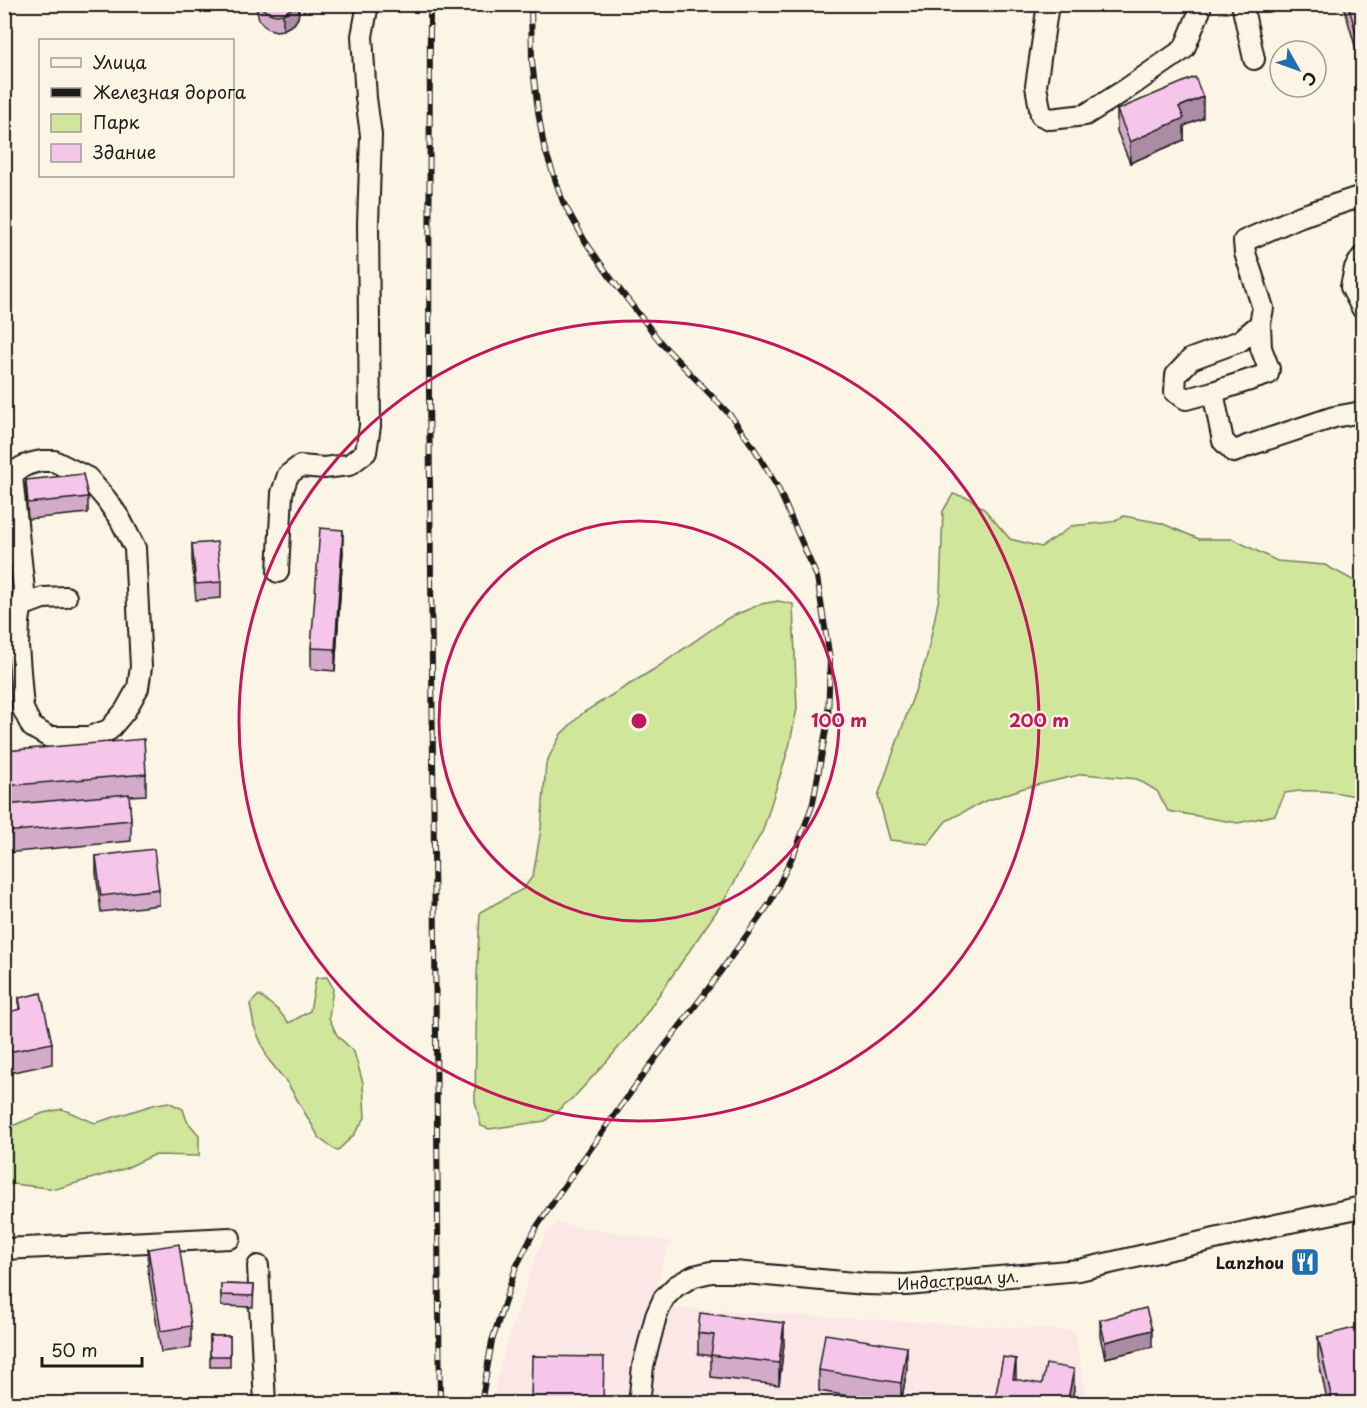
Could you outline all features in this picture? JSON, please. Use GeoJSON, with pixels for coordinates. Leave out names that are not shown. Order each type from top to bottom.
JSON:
{"type":"FeatureCollection","features":[{"type":"Feature","properties":{"kind":"street"},"geometry":{"type":"LineString","coordinates":[[278,572],[282,493],[288,475],[300,466],[324,468],[349,465],[366,452],[370,426],[368,224],[371,135],[362,36],[368,4]]}},
{"type":"Feature","properties":{"kind":"street"},"geometry":{"type":"LineString","coordinates":[[1048,4],[1036,86],[1041,115],[1050,119],[1085,115],[1184,49],[1200,10],[1200,4]]}},
{"type":"Feature","properties":{"kind":"street"},"geometry":{"type":"LineString","coordinates":[[1242,4],[1254,59]]}},
{"type":"Feature","properties":{"kind":"street"},"geometry":{"type":"LineString","coordinates":[[1260,324],[1240,341],[1191,359],[1176,375],[1175,392],[1186,399],[1268,374],[1269,369],[1262,348],[1260,324],[1263,308],[1254,285],[1244,241],[1300,216],[1362,196]]}},
{"type":"Feature","properties":{"kind":"street"},"geometry":{"type":"LineString","coordinates":[[1362,256],[1355,268],[1351,287],[1362,308]]}},
{"type":"Feature","properties":{"kind":"street"},"geometry":{"type":"LineString","coordinates":[[1214,392],[1223,441],[1234,452],[1334,417],[1362,412]]}},
{"type":"Feature","properties":{"kind":"street"},"geometry":{"type":"LineString","coordinates":[[54,461],[88,478],[120,519],[135,548],[140,678],[134,696],[109,730],[89,737],[49,737],[32,727],[22,709],[18,622],[13,610],[24,590],[12,476],[17,469],[32,463],[54,461]]}},
{"type":"Feature","properties":{"kind":"street"},"geometry":{"type":"LineString","coordinates":[[13,610],[43,598],[66,597]]}},
{"type":"Feature","properties":{"kind":"street","name":"Индастриал ул."},"geometry":{"type":"LineString","coordinates":[[639,1404],[643,1366],[656,1316],[664,1298],[676,1286],[694,1276],[711,1272],[734,1272],[865,1284],[906,1284],[1079,1270],[1362,1207]]}},
{"type":"Feature","properties":{"kind":"street"},"geometry":{"type":"LineString","coordinates":[[4,1249],[230,1238]]}},
{"type":"Feature","properties":{"kind":"street"},"geometry":{"type":"LineString","coordinates":[[258,1266],[265,1404]]}},
{"type":"Feature","properties":{"kind":"shaded area"},"geometry":{"type":"Polygon","coordinates":[[[557,1223],[673,1242],[666,1252],[652,1307],[1075,1331],[1087,1403],[491,1404],[502,1359],[535,1258],[546,1233],[557,1223]]]}},
{"type":"Feature","properties":{"kind":"green space"},"geometry":{"type":"Polygon","coordinates":[[[953,494],[969,498],[985,510],[1010,539],[1041,547],[1071,526],[1111,522],[1124,516],[1161,523],[1199,539],[1233,539],[1277,561],[1325,565],[1362,585],[1362,601],[1358,609],[1362,620],[1362,797],[1314,791],[1285,793],[1275,815],[1238,823],[1168,811],[1157,791],[1137,779],[1083,774],[1024,788],[983,802],[946,821],[928,844],[890,840],[878,796],[926,660],[940,593],[943,511],[953,494]]]}},
{"type":"Feature","properties":{"kind":"green space"},"geometry":{"type":"Polygon","coordinates":[[[778,601],[793,604],[797,709],[789,747],[763,830],[725,899],[641,1021],[575,1096],[545,1121],[489,1129],[481,1126],[475,1101],[480,912],[523,889],[533,876],[541,829],[546,763],[561,734],[584,712],[656,668],[728,618],[761,604],[778,601]]]}},
{"type":"Feature","properties":{"kind":"green space"},"geometry":{"type":"Polygon","coordinates":[[[327,977],[333,988],[329,1018],[337,1035],[354,1052],[363,1083],[365,1118],[353,1136],[337,1151],[320,1139],[288,1084],[268,1059],[254,1026],[250,1004],[259,995],[278,1010],[289,1023],[310,1011],[316,978],[327,977]]]}},
{"type":"Feature","properties":{"kind":"green space"},"geometry":{"type":"Polygon","coordinates":[[[168,1102],[183,1109],[187,1121],[199,1135],[199,1156],[154,1155],[124,1169],[56,1189],[5,1183],[5,1129],[43,1113],[62,1109],[95,1123],[168,1102]]]}},
{"type":"Feature","properties":{"kind":"building"},"geometry":{"type":"Polygon","coordinates":[[[260,4],[296,4],[283,14],[276,15],[263,9],[260,4]]]}},
{"type":"Feature","properties":{"kind":"building"},"geometry":{"type":"Polygon","coordinates":[[[1348,4],[1362,4],[1362,54],[1348,4]]]}},
{"type":"Feature","properties":{"kind":"building"},"geometry":{"type":"Polygon","coordinates":[[[1195,77],[1203,97],[1179,107],[1184,118],[1130,142],[1117,110],[1195,77]]]}},
{"type":"Feature","properties":{"kind":"building"},"geometry":{"type":"Polygon","coordinates":[[[1362,256],[1362,270],[1356,262],[1362,256]]]}},
{"type":"Feature","properties":{"kind":"building"},"geometry":{"type":"Polygon","coordinates":[[[83,474],[88,497],[28,503],[26,480],[83,474]]]}},
{"type":"Feature","properties":{"kind":"building"},"geometry":{"type":"Polygon","coordinates":[[[320,528],[343,530],[335,649],[311,648],[320,528]]]}},
{"type":"Feature","properties":{"kind":"building"},"geometry":{"type":"Polygon","coordinates":[[[217,542],[221,582],[196,584],[192,544],[217,542]]]}},
{"type":"Feature","properties":{"kind":"building"},"geometry":{"type":"Polygon","coordinates":[[[144,739],[146,774],[4,786],[4,751],[144,739]]]}},
{"type":"Feature","properties":{"kind":"building"},"geometry":{"type":"Polygon","coordinates":[[[129,794],[131,820],[5,832],[4,805],[129,794]]]}},
{"type":"Feature","properties":{"kind":"building"},"geometry":{"type":"Polygon","coordinates":[[[154,849],[159,889],[101,896],[96,856],[154,849]]]}},
{"type":"Feature","properties":{"kind":"building"},"geometry":{"type":"Polygon","coordinates":[[[41,993],[52,1043],[4,1053],[4,1013],[21,1009],[19,998],[41,993]]]}},
{"type":"Feature","properties":{"kind":"building"},"geometry":{"type":"Polygon","coordinates":[[[179,1244],[191,1326],[161,1331],[148,1249],[179,1244]]]}},
{"type":"Feature","properties":{"kind":"building"},"geometry":{"type":"Polygon","coordinates":[[[221,1284],[254,1285],[253,1296],[221,1295],[221,1284]]]}},
{"type":"Feature","properties":{"kind":"building"},"geometry":{"type":"Polygon","coordinates":[[[1146,1308],[1152,1330],[1105,1342],[1100,1320],[1146,1308]]]}},
{"type":"Feature","properties":{"kind":"building"},"geometry":{"type":"Polygon","coordinates":[[[700,1313],[784,1323],[779,1363],[711,1355],[714,1335],[698,1333],[700,1313]]]}},
{"type":"Feature","properties":{"kind":"building"},"geometry":{"type":"Polygon","coordinates":[[[1362,1326],[1362,1404],[1333,1404],[1318,1337],[1362,1326]]]}},
{"type":"Feature","properties":{"kind":"building"},"geometry":{"type":"Polygon","coordinates":[[[825,1334],[907,1347],[901,1383],[819,1370],[825,1334]]]}},
{"type":"Feature","properties":{"kind":"building"},"geometry":{"type":"Polygon","coordinates":[[[210,1336],[230,1336],[230,1356],[210,1356],[210,1336]]]}},
{"type":"Feature","properties":{"kind":"building"},"geometry":{"type":"Polygon","coordinates":[[[532,1356],[604,1357],[603,1404],[531,1404],[532,1356]]]}},
{"type":"Feature","properties":{"kind":"building"},"geometry":{"type":"Polygon","coordinates":[[[1003,1357],[1016,1359],[1013,1379],[1042,1384],[1046,1364],[1074,1369],[1067,1404],[994,1404],[1003,1357]]]}},
{"type":"Feature","properties":{"kind":"railway"},"geometry":{"type":"LineString","coordinates":[[430,4],[429,391],[440,1404]]}},
{"type":"Feature","properties":{"kind":"railway"},"geometry":{"type":"LineString","coordinates":[[481,1404],[492,1341],[516,1267],[536,1228],[646,1071],[770,903],[797,847],[813,803],[828,719],[830,659],[817,577],[778,488],[731,416],[662,344],[610,277],[585,241],[563,202],[544,147],[538,111],[532,61],[531,4]]}},
{"type":"Feature","properties":{"kind":"place","name":"Lanzhou"},"geometry":{"type":"Point","coordinates":[1305,1262]}}]}
